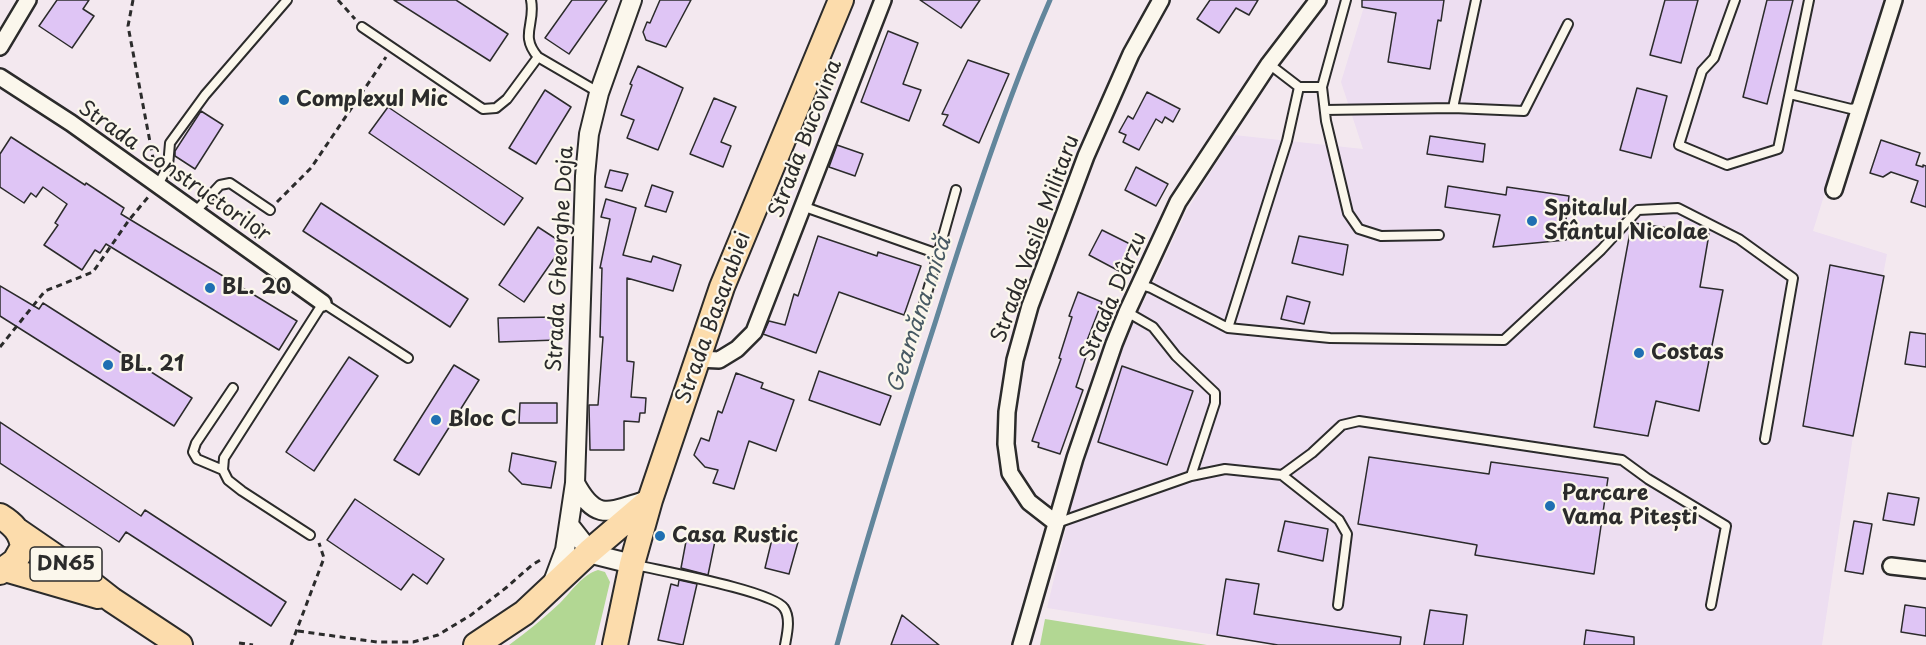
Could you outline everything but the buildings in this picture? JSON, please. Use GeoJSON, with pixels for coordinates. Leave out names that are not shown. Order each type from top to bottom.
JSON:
{"type":"FeatureCollection","features":[{"type":"Feature","properties":{"kind":"main road","name":"Strada Basarabiei"},"geometry":{"type":"LineString","coordinates":[[615,645],[632,564],[650,500],[722,287],[842,0]]}},
{"type":"Feature","properties":{"kind":"main road"},"geometry":{"type":"LineString","coordinates":[[476,645],[508,625],[650,500]]}},
{"type":"Feature","properties":{"kind":"main road"},"geometry":{"type":"LineString","coordinates":[[2,571],[15,561],[23,547],[5,521]]}},
{"type":"Feature","properties":{"kind":"main road","name":"DN65"},"geometry":{"type":"LineString","coordinates":[[5,521],[112,600],[180,645]]}},
{"type":"Feature","properties":{"kind":"main road","name":"DN65"},"geometry":{"type":"LineString","coordinates":[[2,571],[76,588],[112,600]]}},
{"type":"Feature","properties":{"kind":"street"},"geometry":{"type":"LineString","coordinates":[[0,47],[28,0]]}},
{"type":"Feature","properties":{"kind":"street","name":"Strada Gheorghe Doja"},"geometry":{"type":"LineString","coordinates":[[549,590],[563,558],[570,526],[575,483],[585,177],[589,134],[599,93],[632,0]]}},
{"type":"Feature","properties":{"kind":"street","name":"Strada Bucovina"},"geometry":{"type":"LineString","coordinates":[[698,358],[719,360],[737,349],[754,332],[883,0]]}},
{"type":"Feature","properties":{"kind":"street","name":"Strada Vasile Militaru"},"geometry":{"type":"LineString","coordinates":[[1056,523],[1029,502],[1010,473],[1006,444],[1007,412],[1015,360],[1030,306],[1086,156],[1131,54],[1161,0]]}},
{"type":"Feature","properties":{"kind":"street","name":"Strada Dârzu"},"geometry":{"type":"LineString","coordinates":[[1022,645],[1075,458],[1127,312],[1178,202],[1269,64],[1318,0]]}},
{"type":"Feature","properties":{"kind":"street"},"geometry":{"type":"LineString","coordinates":[[1834,190],[1894,0]]}},
{"type":"Feature","properties":{"kind":"street","name":"Strada Constructorilor"},"geometry":{"type":"LineString","coordinates":[[0,77],[70,123],[323,303]]}},
{"type":"Feature","properties":{"kind":"street"},"geometry":{"type":"LineString","coordinates":[[575,483],[585,501],[602,511],[612,511],[650,500]]}},
{"type":"Feature","properties":{"kind":"street"},"geometry":{"type":"LineString","coordinates":[[570,526],[589,552],[597,557],[632,564]]}},
{"type":"Feature","properties":{"kind":"street"},"geometry":{"type":"LineString","coordinates":[[1891,566],[1926,570]]}},
{"type":"Feature","properties":{"kind":"lane"},"geometry":{"type":"LineString","coordinates":[[158,185],[168,166],[170,143],[205,95],[287,0]]}},
{"type":"Feature","properties":{"kind":"lane"},"geometry":{"type":"LineString","coordinates":[[531,0],[527,37],[531,48],[538,57],[599,93]]}},
{"type":"Feature","properties":{"kind":"lane"},"geometry":{"type":"LineString","coordinates":[[1346,0],[1322,87],[1348,213],[1359,229],[1381,236],[1440,235]]}},
{"type":"Feature","properties":{"kind":"lane"},"geometry":{"type":"LineString","coordinates":[[1453,108],[1476,0]]}},
{"type":"Feature","properties":{"kind":"lane"},"geometry":{"type":"LineString","coordinates":[[1735,0],[1714,58],[1702,71],[1679,145],[1728,165],[1778,149],[1809,0]]}},
{"type":"Feature","properties":{"kind":"lane"},"geometry":{"type":"LineString","coordinates":[[1325,110],[1453,108],[1524,111],[1568,24]]}},
{"type":"Feature","properties":{"kind":"lane"},"geometry":{"type":"LineString","coordinates":[[362,27],[483,109],[496,108],[507,99],[538,57]]}},
{"type":"Feature","properties":{"kind":"lane"},"geometry":{"type":"LineString","coordinates":[[1269,64],[1299,87],[1322,87]]}},
{"type":"Feature","properties":{"kind":"lane"},"geometry":{"type":"LineString","coordinates":[[1228,328],[1287,141],[1299,87]]}},
{"type":"Feature","properties":{"kind":"lane"},"geometry":{"type":"LineString","coordinates":[[1790,94],[1851,109],[1860,107]]}},
{"type":"Feature","properties":{"kind":"lane"},"geometry":{"type":"LineString","coordinates":[[195,212],[220,185],[230,183],[270,210]]}},
{"type":"Feature","properties":{"kind":"lane"},"geometry":{"type":"LineString","coordinates":[[924,304],[956,190]]}},
{"type":"Feature","properties":{"kind":"lane"},"geometry":{"type":"LineString","coordinates":[[802,206],[938,254]]}},
{"type":"Feature","properties":{"kind":"lane"},"geometry":{"type":"LineString","coordinates":[[1141,285],[1228,328],[1330,338],[1504,340],[1601,250],[1638,210],[1678,208],[1739,239],[1793,278],[1765,439]]}},
{"type":"Feature","properties":{"kind":"lane"},"geometry":{"type":"LineString","coordinates":[[310,535],[228,480],[223,470],[224,458],[323,303],[408,358]]}},
{"type":"Feature","properties":{"kind":"lane"},"geometry":{"type":"LineString","coordinates":[[1127,312],[1153,327],[1176,356],[1215,393],[1215,403],[1191,476]]}},
{"type":"Feature","properties":{"kind":"lane"},"geometry":{"type":"LineString","coordinates":[[223,470],[197,459],[193,452],[196,443],[233,388]]}},
{"type":"Feature","properties":{"kind":"lane"},"geometry":{"type":"LineString","coordinates":[[1282,475],[1312,453],[1342,425],[1359,422],[1622,460],[1648,479],[1726,526],[1711,605]]}},
{"type":"Feature","properties":{"kind":"lane"},"geometry":{"type":"LineString","coordinates":[[1056,523],[1191,476],[1225,469],[1282,475],[1339,520],[1347,534],[1338,605]]}},
{"type":"Feature","properties":{"kind":"lane"},"geometry":{"type":"LineString","coordinates":[[632,564],[742,589],[777,601],[785,609],[788,627],[785,645]]}},
{"type":"Feature","properties":{"kind":"path"},"geometry":{"type":"LineString","coordinates":[[0,347],[45,291],[93,272],[129,220],[158,185],[128,26],[133,0]]}},
{"type":"Feature","properties":{"kind":"path"},"geometry":{"type":"LineString","coordinates":[[338,0],[362,27]]}},
{"type":"Feature","properties":{"kind":"path"},"geometry":{"type":"LineString","coordinates":[[249,250],[270,210],[310,168],[392,48]]}},
{"type":"Feature","properties":{"kind":"path"},"geometry":{"type":"LineString","coordinates":[[291,645],[324,558],[321,546],[310,535]]}},
{"type":"Feature","properties":{"kind":"path"},"geometry":{"type":"LineString","coordinates":[[298,631],[377,642],[413,642],[438,635],[471,615],[531,565],[548,556],[563,558]]}},
{"type":"Feature","properties":{"kind":"path"},"geometry":{"type":"LineString","coordinates":[[239,643],[253,645]]}},
{"type":"Feature","properties":{"kind":"shaded area"},"geometry":{"type":"Polygon","coordinates":[[[1366,0],[1885,0],[1813,231],[1887,254],[1853,436],[1822,645],[1278,645],[1047,608],[1079,474],[1114,366],[1186,212],[1234,135],[1363,149],[1341,82],[1366,0]]]}},
{"type":"Feature","properties":{"kind":"green space"},"geometry":{"type":"Polygon","coordinates":[[[598,570],[605,572],[610,582],[595,645],[509,645],[554,609],[582,579],[598,570]]]}},
{"type":"Feature","properties":{"kind":"green space"},"geometry":{"type":"Polygon","coordinates":[[[1045,619],[1207,645],[1040,645],[1045,619]]]}},
{"type":"Feature","properties":{"kind":"waterway","name":"Geamăna mică"},"geometry":{"type":"LineString","coordinates":[[837,645],[910,401],[975,199],[1003,118],[1050,0]]}},
{"type":"Feature","properties":{"kind":"place","name":"Complexul Mic"},"geometry":{"type":"Point","coordinates":[284,100]}},
{"type":"Feature","properties":{"kind":"place","name":"Spitalul Sfântul Nicolae"},"geometry":{"type":"Point","coordinates":[1532,221]}},
{"type":"Feature","properties":{"kind":"place","name":"BL. 20"},"geometry":{"type":"Point","coordinates":[210,288]}},
{"type":"Feature","properties":{"kind":"place","name":"Costas"},"geometry":{"type":"Point","coordinates":[1639,353]}},
{"type":"Feature","properties":{"kind":"place","name":"BL. 21"},"geometry":{"type":"Point","coordinates":[108,365]}},
{"type":"Feature","properties":{"kind":"place","name":"Bloc C"},"geometry":{"type":"Point","coordinates":[436,420]}},
{"type":"Feature","properties":{"kind":"place","name":"Parcare Vama Pitești"},"geometry":{"type":"Point","coordinates":[1550,506]}},
{"type":"Feature","properties":{"kind":"place","name":"Casa Rustic"},"geometry":{"type":"Point","coordinates":[660,536]}}]}
